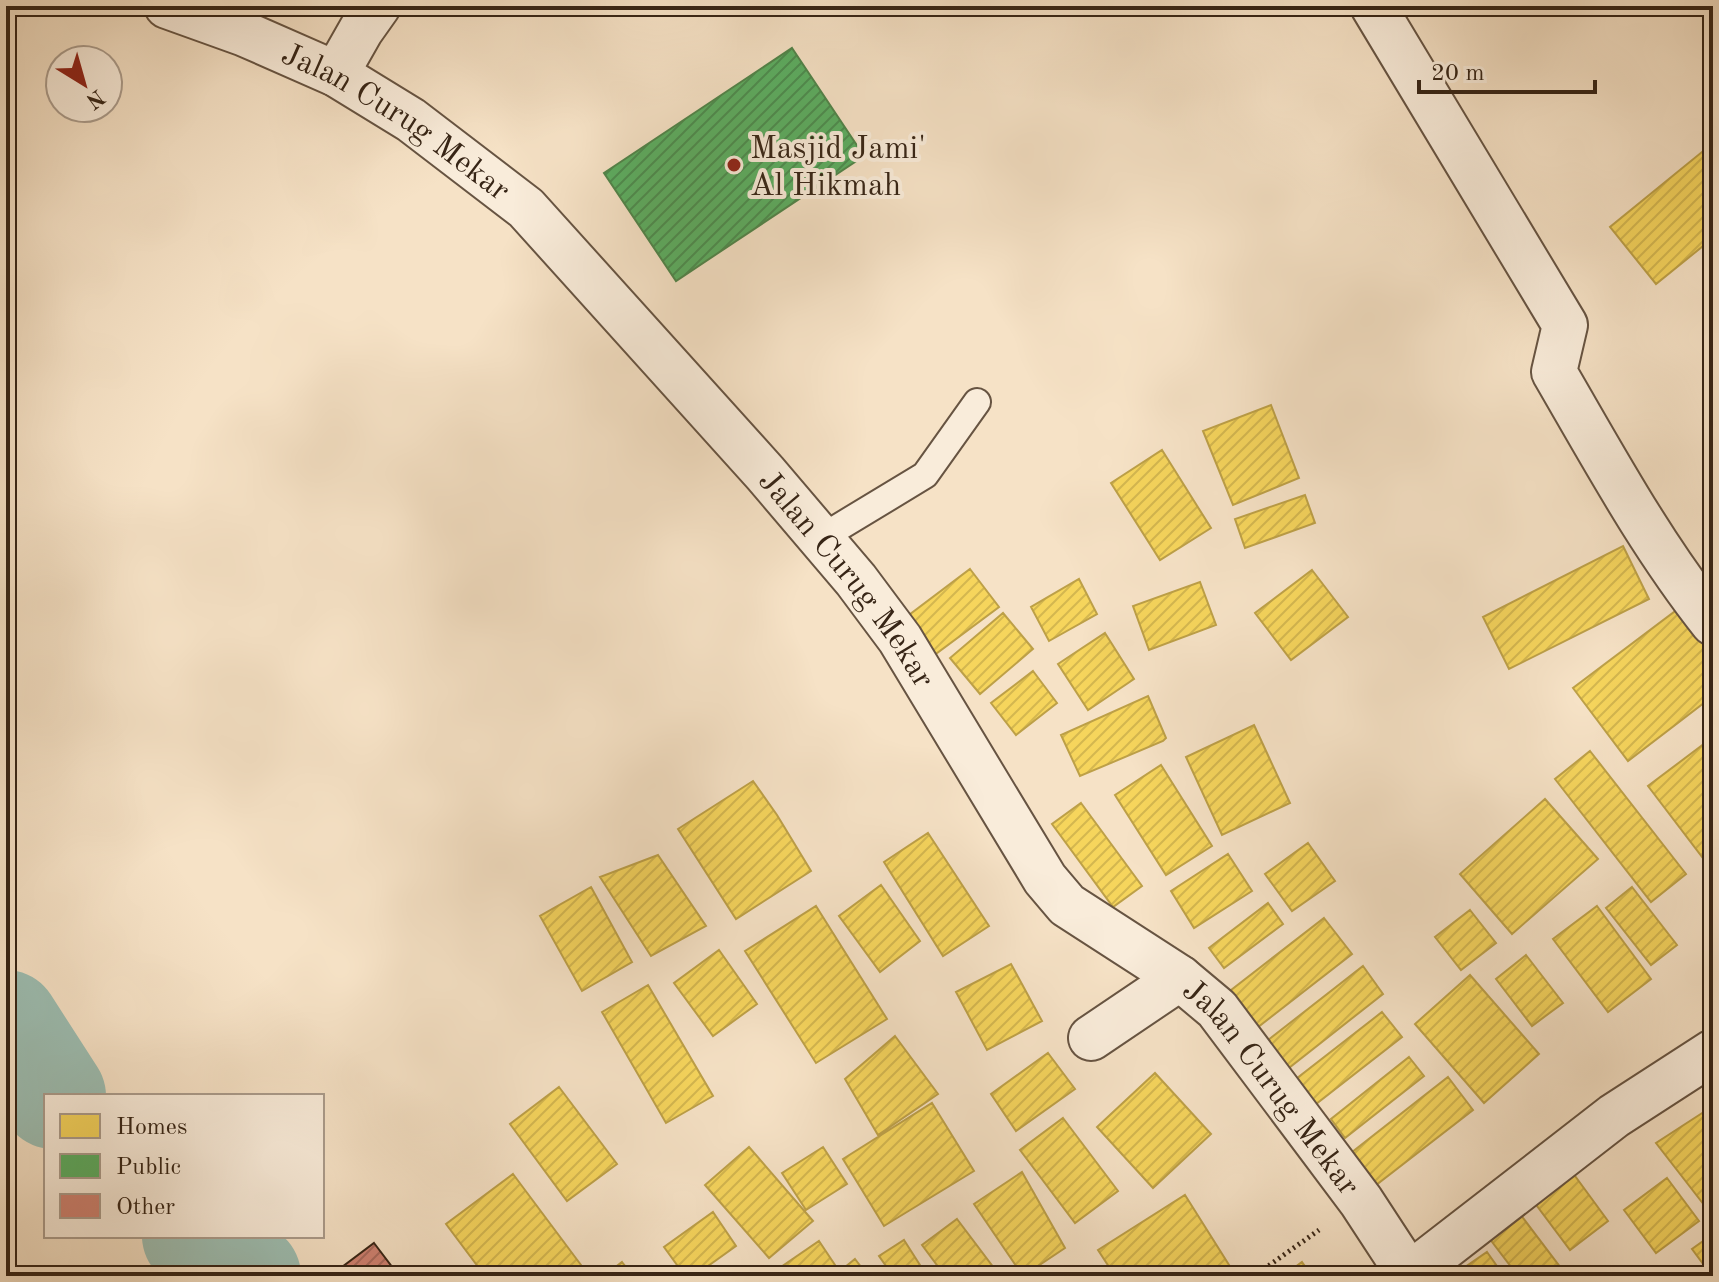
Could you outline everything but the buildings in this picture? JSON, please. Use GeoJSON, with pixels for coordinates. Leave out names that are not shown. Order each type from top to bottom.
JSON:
{"type":"FeatureCollection","features":[{"type":"Feature","properties":{"kind":"street","name":"Jalan Curug Mekar"},"geometry":{"type":"LineString","coordinates":[[167,6],[245,34],[336,74],[411,120],[526,208],[723,425],[821,538],[900,639],[1045,879],[1067,905],[1180,978],[1217,1009],[1361,1201],[1410,1276]]}},
{"type":"Feature","properties":{"kind":"street"},"geometry":{"type":"LineString","coordinates":[[336,74],[378,6]]}},
{"type":"Feature","properties":{"kind":"street"},"geometry":{"type":"LineString","coordinates":[[1373,6],[1565,325],[1554,372],[1643,526],[1713,623]]}},
{"type":"Feature","properties":{"kind":"street"},"geometry":{"type":"LineString","coordinates":[[1091,1038],[1180,978]]}},
{"type":"Feature","properties":{"kind":"street"},"geometry":{"type":"LineString","coordinates":[[1410,1276],[1614,1116],[1713,1052]]}},
{"type":"Feature","properties":{"kind":"lane"},"geometry":{"type":"LineString","coordinates":[[821,538],[925,475],[977,402]]}},
{"type":"Feature","properties":{"kind":"path"},"geometry":{"type":"LineString","coordinates":[[1254,1276],[1361,1201]]}},
{"type":"Feature","properties":{"kind":"waterway"},"geometry":{"type":"LineString","coordinates":[[6,1023],[52,1094]]}},
{"type":"Feature","properties":{"kind":"waterway"},"geometry":{"type":"LineString","coordinates":[[198,1238],[248,1276]]}},
{"type":"Feature","properties":{"kind":"place","name":"Masjid Jami' Al Hikmah"},"geometry":{"type":"Point","coordinates":[734,165]}}]}
